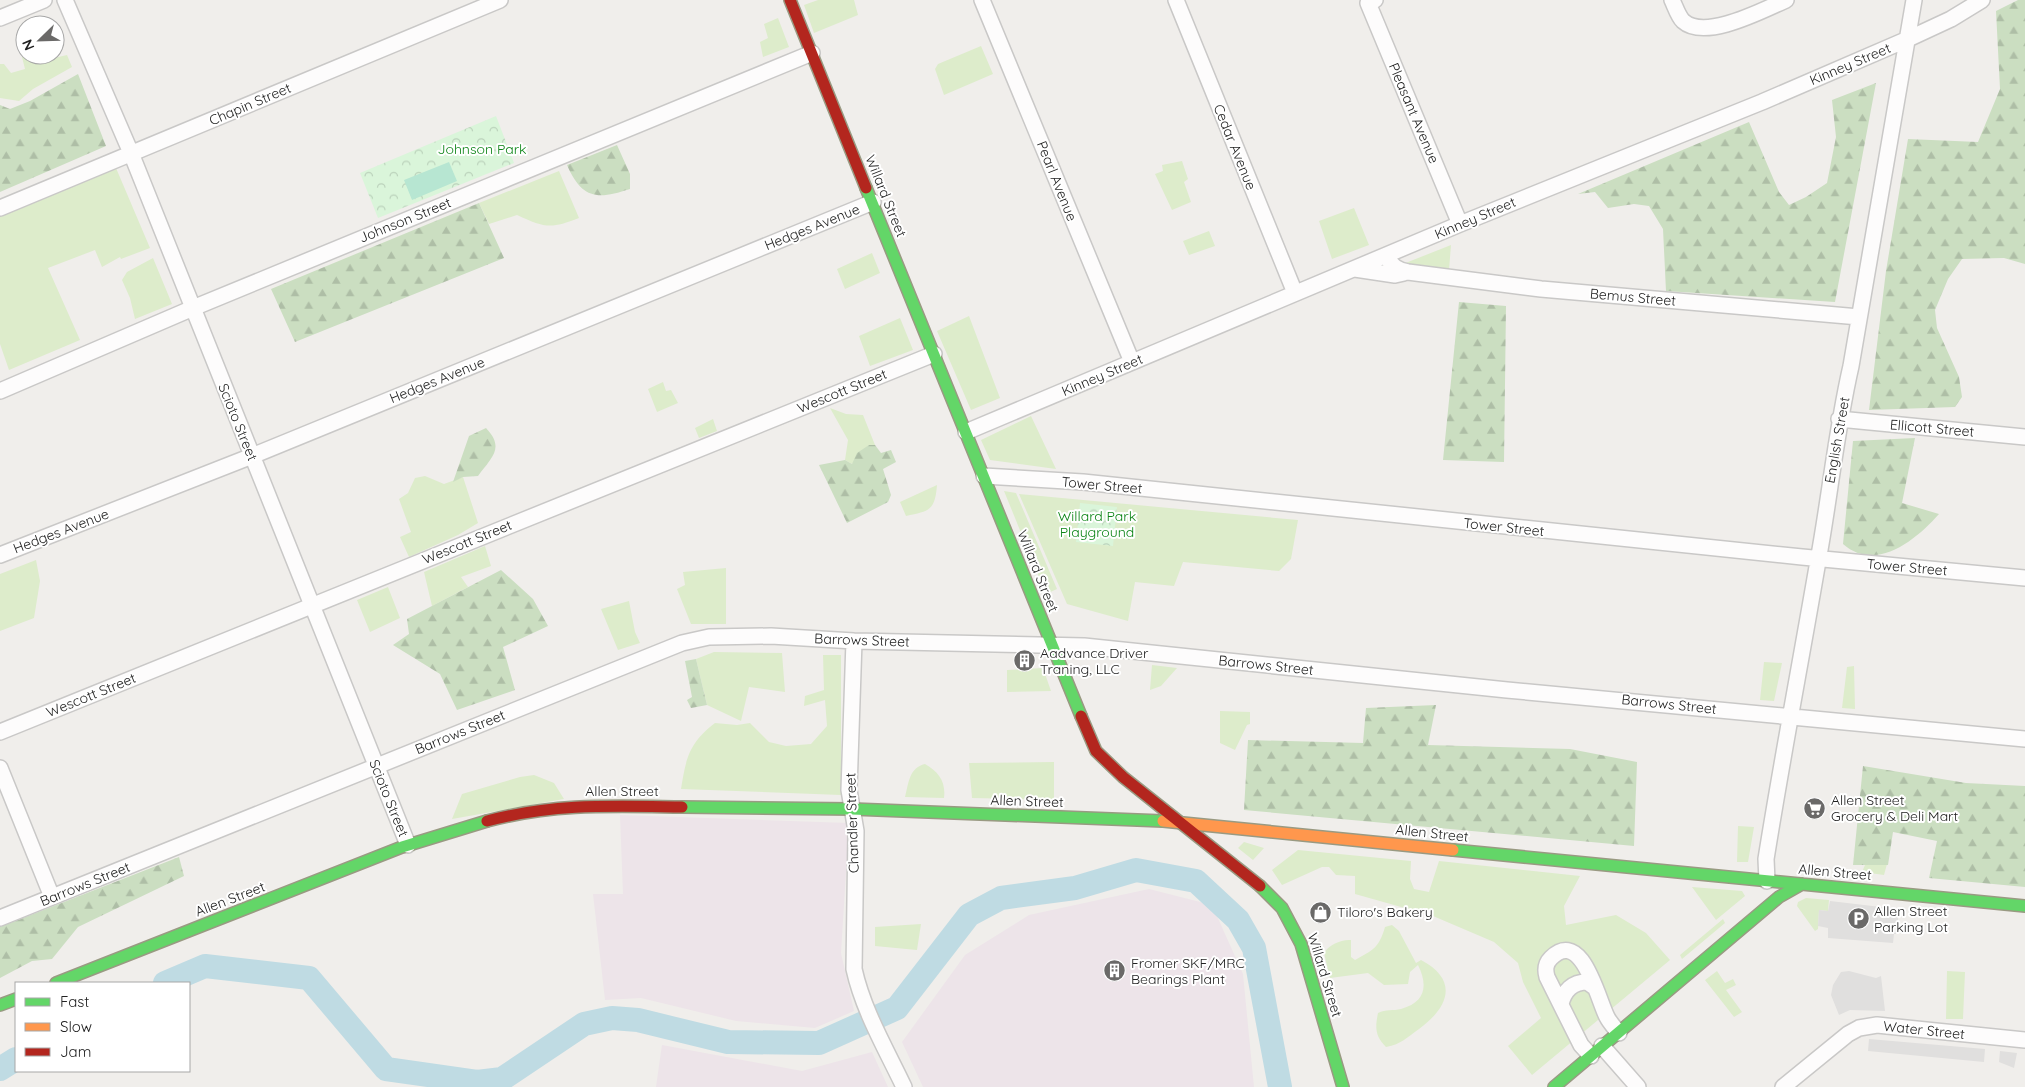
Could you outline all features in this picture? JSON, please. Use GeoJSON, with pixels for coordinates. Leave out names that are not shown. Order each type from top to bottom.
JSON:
{"type":"FeatureCollection","features":[{"type":"Feature","properties":{"kind":"street"},"geometry":{"type":"LineString","coordinates":[[0,18],[44,0]]}},
{"type":"Feature","properties":{"kind":"street","name":"Scioto Street"},"geometry":{"type":"LineString","coordinates":[[65,0],[131,153],[310,605],[408,845]]}},
{"type":"Feature","properties":{"kind":"street","name":"Chapin Street"},"geometry":{"type":"LineString","coordinates":[[0,208],[500,0]]}},
{"type":"Feature","properties":{"kind":"street","name":"Willard Street"},"geometry":{"type":"LineString","coordinates":[[790,0],[1096,751],[1123,777],[1176,821],[1258,883],[1282,908],[1293,925],[1308,967],[1343,1087]]}},
{"type":"Feature","properties":{"kind":"street","name":"Pearl Avenue"},"geometry":{"type":"LineString","coordinates":[[982,0],[1132,362]]}},
{"type":"Feature","properties":{"kind":"street","name":"Cedar Avenue"},"geometry":{"type":"LineString","coordinates":[[1176,0],[1295,293]]}},
{"type":"Feature","properties":{"kind":"street"},"geometry":{"type":"LineString","coordinates":[[1672,0],[1682,20],[1691,26],[1706,28],[1733,22],[1786,0]]}},
{"type":"Feature","properties":{"kind":"street","name":"English Street"},"geometry":{"type":"LineString","coordinates":[[1762,891],[1789,716],[1818,559],[1838,419],[1859,317],[1914,0]]}},
{"type":"Feature","properties":{"kind":"street","name":"Kinney Street"},"geometry":{"type":"LineString","coordinates":[[966,432],[1460,224],[1750,107],[1908,39],[1982,0]]}},
{"type":"Feature","properties":{"kind":"street","name":"Pleasant Avenue"},"geometry":{"type":"LineString","coordinates":[[1371,1],[1460,224]]}},
{"type":"Feature","properties":{"kind":"street","name":"Johnson Street"},"geometry":{"type":"LineString","coordinates":[[0,390],[193,308],[812,53]]}},
{"type":"Feature","properties":{"kind":"street","name":"Hedges Avenue"},"geometry":{"type":"LineString","coordinates":[[0,555],[252,456],[873,202]]}},
{"type":"Feature","properties":{"kind":"street","name":"Bemus Street"},"geometry":{"type":"LineString","coordinates":[[1386,256],[1398,270],[1408,272],[1541,289],[1859,317]]}},
{"type":"Feature","properties":{"kind":"street","name":"Bemus Street"},"geometry":{"type":"LineString","coordinates":[[1354,269],[1395,275],[1408,272]]}},
{"type":"Feature","properties":{"kind":"street","name":"Wescott Street"},"geometry":{"type":"LineString","coordinates":[[0,732],[934,354]]}},
{"type":"Feature","properties":{"kind":"street","name":"Ellicott Street"},"geometry":{"type":"LineString","coordinates":[[1838,419],[2025,436]]}},
{"type":"Feature","properties":{"kind":"street","name":"Tower Street"},"geometry":{"type":"LineString","coordinates":[[984,476],[1083,482],[1818,559],[2025,578]]}},
{"type":"Feature","properties":{"kind":"street","name":"Barrows Street"},"geometry":{"type":"LineString","coordinates":[[0,918],[682,643],[709,637],[771,636],[854,641],[1052,644],[2025,739]]}},
{"type":"Feature","properties":{"kind":"street","name":"Chandler Street"},"geometry":{"type":"LineString","coordinates":[[854,641],[849,781],[856,831],[854,969],[866,1002],[904,1087]]}},
{"type":"Feature","properties":{"kind":"street"},"geometry":{"type":"LineString","coordinates":[[0,768],[52,897]]}},
{"type":"Feature","properties":{"kind":"street","name":"Allen Street"},"geometry":{"type":"LineString","coordinates":[[59,982],[408,845],[479,822],[542,808],[569,806],[852,809],[1176,821],[1762,891],[1802,884],[2025,906]]}},
{"type":"Feature","properties":{"kind":"street"},"geometry":{"type":"LineString","coordinates":[[1554,1087],[1727,943],[1779,897],[1802,884]]}},
{"type":"Feature","properties":{"kind":"street"},"geometry":{"type":"LineString","coordinates":[[1762,891],[1765,909]]}},
{"type":"Feature","properties":{"kind":"street"},"geometry":{"type":"LineString","coordinates":[[1727,943],[1724,931],[1748,911],[1762,891]]}},
{"type":"Feature","properties":{"kind":"street"},"geometry":{"type":"LineString","coordinates":[[1619,1033],[1607,1018],[1580,957],[1570,951],[1558,953],[1548,961],[1546,971],[1581,1045],[1596,1051],[1638,1087]]}},
{"type":"Feature","properties":{"kind":"street"},"geometry":{"type":"LineString","coordinates":[[1561,1004],[1565,992],[1574,984],[1586,982],[1594,987]]}},
{"type":"Feature","properties":{"kind":"street"},"geometry":{"type":"LineString","coordinates":[[0,1005],[15,999]]}},
{"type":"Feature","properties":{"kind":"street","name":"Water Street"},"geometry":{"type":"LineString","coordinates":[[1783,1087],[1848,1034],[1859,1028],[1876,1025],[2025,1040]]}},
{"type":"Feature","properties":{"kind":"shaded area"},"geometry":{"type":"Polygon","coordinates":[[[620,815],[849,823],[841,953],[854,1011],[815,1028],[736,1021],[641,998],[605,1000],[593,894],[623,894],[620,815]]]}},
{"type":"Feature","properties":{"kind":"shaded area"},"geometry":{"type":"Polygon","coordinates":[[[1149,889],[1212,905],[1243,974],[1254,1087],[923,1087],[902,1042],[965,955],[1029,915],[1149,889]]]}},
{"type":"Feature","properties":{"kind":"shaded area","name":"Allen Street Parking Lot"},"geometry":{"type":"Polygon","coordinates":[[[1830,901],[1898,909],[1898,934],[1894,934],[1893,943],[1828,938],[1828,928],[1818,926],[1819,910],[1828,911],[1830,901]]]}},
{"type":"Feature","properties":{"kind":"shaded area"},"geometry":{"type":"Polygon","coordinates":[[[1849,971],[1876,978],[1881,976],[1885,1011],[1850,1010],[1839,1015],[1831,995],[1833,985],[1841,972],[1849,971]]]}},
{"type":"Feature","properties":{"kind":"shaded area"},"geometry":{"type":"Polygon","coordinates":[[[1869,1039],[1985,1049],[1984,1062],[1868,1051],[1869,1039]]]}},
{"type":"Feature","properties":{"kind":"shaded area"},"geometry":{"type":"Polygon","coordinates":[[[662,1045],[802,1071],[872,1052],[888,1087],[656,1087],[662,1045]]]}},
{"type":"Feature","properties":{"kind":"shaded area"},"geometry":{"type":"Polygon","coordinates":[[[2000,1051],[2017,1053],[2014,1068],[1999,1062],[2000,1051]]]}},
{"type":"Feature","properties":{"kind":"green space"},"geometry":{"type":"Polygon","coordinates":[[[818,0],[854,0],[858,15],[814,33],[804,5],[818,0]]]}},
{"type":"Feature","properties":{"kind":"green space"},"geometry":{"type":"Polygon","coordinates":[[[2018,0],[2025,0],[2025,264],[2004,258],[1962,259],[1948,279],[1935,310],[1937,328],[1959,377],[1962,397],[1955,407],[1869,410],[1886,271],[1908,139],[1978,142],[2000,89],[1996,11],[2018,0]]]}},
{"type":"Feature","properties":{"kind":"green space"},"geometry":{"type":"Polygon","coordinates":[[[778,18],[789,47],[763,57],[760,42],[768,38],[764,24],[778,18]]]}},
{"type":"Feature","properties":{"kind":"green space"},"geometry":{"type":"Polygon","coordinates":[[[981,46],[993,74],[944,95],[935,69],[938,64],[981,46]]]}},
{"type":"Feature","properties":{"kind":"green space"},"geometry":{"type":"Polygon","coordinates":[[[65,55],[67,55],[72,67],[33,89],[19,101],[0,98],[0,64],[4,64],[11,73],[25,69],[24,65],[65,65],[65,55]]]}},
{"type":"Feature","properties":{"kind":"green space"},"geometry":{"type":"Polygon","coordinates":[[[78,74],[106,146],[0,192],[0,105],[10,109],[30,101],[78,74]]]}},
{"type":"Feature","properties":{"kind":"green space"},"geometry":{"type":"Polygon","coordinates":[[[1876,83],[1835,302],[1666,291],[1663,229],[1649,206],[1634,204],[1608,208],[1595,192],[1578,194],[1749,122],[1779,192],[1789,205],[1806,197],[1827,183],[1836,137],[1832,100],[1876,83]]]}},
{"type":"Feature","properties":{"kind":"green space","name":"Johnson Park"},"geometry":{"type":"Polygon","coordinates":[[[496,116],[514,163],[378,218],[360,173],[496,116]]]}},
{"type":"Feature","properties":{"kind":"green space"},"geometry":{"type":"Polygon","coordinates":[[[617,145],[630,174],[630,189],[608,195],[592,194],[585,190],[579,185],[567,165],[617,145]]]}},
{"type":"Feature","properties":{"kind":"green space"},"geometry":{"type":"Polygon","coordinates":[[[1182,161],[1188,179],[1184,182],[1191,202],[1172,210],[1155,174],[1163,171],[1162,165],[1182,161]]]}},
{"type":"Feature","properties":{"kind":"green space"},"geometry":{"type":"Polygon","coordinates":[[[449,162],[457,181],[412,200],[404,180],[449,162]]]}},
{"type":"Feature","properties":{"kind":"green space"},"geometry":{"type":"Polygon","coordinates":[[[116,168],[150,248],[121,259],[120,257],[102,267],[95,250],[48,268],[80,340],[9,370],[0,344],[0,216],[116,168]]]}},
{"type":"Feature","properties":{"kind":"green space"},"geometry":{"type":"Polygon","coordinates":[[[559,171],[579,218],[561,224],[542,225],[517,215],[489,224],[479,203],[559,171]]]}},
{"type":"Feature","properties":{"kind":"green space"},"geometry":{"type":"Polygon","coordinates":[[[479,203],[504,258],[295,342],[271,289],[479,203]]]}},
{"type":"Feature","properties":{"kind":"green space"},"geometry":{"type":"Polygon","coordinates":[[[1354,208],[1369,245],[1332,259],[1319,221],[1354,208]]]}},
{"type":"Feature","properties":{"kind":"green space"},"geometry":{"type":"Polygon","coordinates":[[[1209,231],[1215,246],[1189,255],[1183,241],[1209,231]]]}},
{"type":"Feature","properties":{"kind":"green space"},"geometry":{"type":"Polygon","coordinates":[[[1451,245],[1449,270],[1403,264],[1451,245]]]}},
{"type":"Feature","properties":{"kind":"green space"},"geometry":{"type":"Polygon","coordinates":[[[872,253],[880,273],[845,289],[837,269],[872,253]]]}},
{"type":"Feature","properties":{"kind":"green space"},"geometry":{"type":"Polygon","coordinates":[[[153,258],[172,304],[135,319],[130,298],[122,280],[127,272],[153,258]]]}},
{"type":"Feature","properties":{"kind":"green space"},"geometry":{"type":"Polygon","coordinates":[[[1459,302],[1506,306],[1504,462],[1443,460],[1459,302]]]}},
{"type":"Feature","properties":{"kind":"green space"},"geometry":{"type":"Polygon","coordinates":[[[969,316],[1000,398],[971,410],[937,331],[969,316]]]}},
{"type":"Feature","properties":{"kind":"green space"},"geometry":{"type":"Polygon","coordinates":[[[900,318],[913,350],[870,366],[859,336],[900,318]]]}},
{"type":"Feature","properties":{"kind":"green space"},"geometry":{"type":"Polygon","coordinates":[[[663,382],[666,391],[671,390],[678,403],[657,412],[648,389],[663,382]]]}},
{"type":"Feature","properties":{"kind":"green space"},"geometry":{"type":"Polygon","coordinates":[[[830,408],[846,414],[863,415],[875,445],[869,445],[852,464],[845,460],[848,440],[830,408]]]}},
{"type":"Feature","properties":{"kind":"green space"},"geometry":{"type":"Polygon","coordinates":[[[1031,416],[1056,469],[990,460],[981,440],[1031,416]]]}},
{"type":"Feature","properties":{"kind":"green space"},"geometry":{"type":"Polygon","coordinates":[[[713,419],[717,431],[699,438],[695,428],[713,419]]]}},
{"type":"Feature","properties":{"kind":"green space"},"geometry":{"type":"Polygon","coordinates":[[[486,428],[495,441],[496,447],[492,458],[478,476],[463,477],[453,482],[469,436],[486,428]]]}},
{"type":"Feature","properties":{"kind":"green space"},"geometry":{"type":"Polygon","coordinates":[[[1915,438],[1902,503],[1939,514],[1919,534],[1895,550],[1869,555],[1856,552],[1843,544],[1853,441],[1915,438]]]}},
{"type":"Feature","properties":{"kind":"green space"},"geometry":{"type":"Polygon","coordinates":[[[869,445],[875,445],[881,453],[891,450],[896,462],[883,469],[891,495],[888,502],[847,523],[819,465],[845,460],[852,464],[857,453],[869,445]]]}},
{"type":"Feature","properties":{"kind":"green space"},"geometry":{"type":"Polygon","coordinates":[[[425,476],[444,484],[463,477],[478,523],[458,535],[409,557],[400,537],[411,532],[399,499],[408,493],[415,478],[425,476]]]}},
{"type":"Feature","properties":{"kind":"green space"},"geometry":{"type":"Polygon","coordinates":[[[937,485],[935,500],[929,508],[920,513],[906,516],[900,502],[937,485]]]}},
{"type":"Feature","properties":{"kind":"green space"},"geometry":{"type":"Polygon","coordinates":[[[1004,491],[1016,493],[1057,589],[1046,594],[1004,491]]]}},
{"type":"Feature","properties":{"kind":"green space"},"geometry":{"type":"Polygon","coordinates":[[[1019,494],[1298,520],[1291,559],[1279,571],[1183,562],[1174,586],[1135,582],[1128,621],[1067,604],[1019,494]]]}},
{"type":"Feature","properties":{"kind":"green space","name":"Willard Park Playground"},"geometry":{"type":"Polygon","coordinates":[[[1080,503],[1117,507],[1113,546],[1076,542],[1080,503]]]}},
{"type":"Feature","properties":{"kind":"green space"},"geometry":{"type":"Polygon","coordinates":[[[485,546],[491,566],[461,577],[468,587],[432,606],[424,572],[485,546]]]}},
{"type":"Feature","properties":{"kind":"green space"},"geometry":{"type":"Polygon","coordinates":[[[36,560],[40,581],[34,618],[0,631],[0,574],[36,560]]]}},
{"type":"Feature","properties":{"kind":"green space"},"geometry":{"type":"Polygon","coordinates":[[[726,568],[726,624],[691,624],[677,589],[685,585],[683,572],[726,568]]]}},
{"type":"Feature","properties":{"kind":"green space"},"geometry":{"type":"Polygon","coordinates":[[[501,570],[533,599],[548,626],[503,647],[515,690],[457,710],[440,674],[393,645],[409,634],[407,619],[501,570]]]}},
{"type":"Feature","properties":{"kind":"green space"},"geometry":{"type":"Polygon","coordinates":[[[388,587],[400,618],[370,632],[357,600],[388,587]]]}},
{"type":"Feature","properties":{"kind":"green space"},"geometry":{"type":"Polygon","coordinates":[[[629,601],[635,632],[640,643],[618,650],[601,609],[629,601]]]}},
{"type":"Feature","properties":{"kind":"green space"},"geometry":{"type":"Polygon","coordinates":[[[714,652],[782,653],[785,692],[749,687],[741,721],[707,705],[696,659],[714,652]]]}},
{"type":"Feature","properties":{"kind":"green space"},"geometry":{"type":"Polygon","coordinates":[[[823,655],[841,655],[841,795],[681,789],[687,760],[694,744],[715,723],[737,725],[750,723],[769,742],[786,746],[811,744],[827,726],[825,700],[804,706],[805,696],[824,690],[823,655]]]}},
{"type":"Feature","properties":{"kind":"green space"},"geometry":{"type":"Polygon","coordinates":[[[696,659],[707,705],[691,708],[687,700],[692,697],[685,661],[696,659]]]}},
{"type":"Feature","properties":{"kind":"green space"},"geometry":{"type":"Polygon","coordinates":[[[1764,662],[1782,663],[1774,701],[1760,700],[1764,662]]]}},
{"type":"Feature","properties":{"kind":"green space"},"geometry":{"type":"Polygon","coordinates":[[[1152,665],[1177,668],[1161,686],[1150,690],[1152,665]]]}},
{"type":"Feature","properties":{"kind":"green space"},"geometry":{"type":"Polygon","coordinates":[[[1854,666],[1855,709],[1842,708],[1847,667],[1854,666]]]}},
{"type":"Feature","properties":{"kind":"green space"},"geometry":{"type":"Polygon","coordinates":[[[1043,668],[1051,691],[1007,692],[1007,670],[1043,668]]]}},
{"type":"Feature","properties":{"kind":"green space"},"geometry":{"type":"Polygon","coordinates":[[[1436,705],[1428,745],[1570,749],[1637,762],[1634,846],[1244,810],[1248,740],[1363,743],[1366,708],[1436,705]]]}},
{"type":"Feature","properties":{"kind":"green space"},"geometry":{"type":"Polygon","coordinates":[[[1220,711],[1250,712],[1250,724],[1247,725],[1235,750],[1220,743],[1220,711]]]}},
{"type":"Feature","properties":{"kind":"green space"},"geometry":{"type":"Polygon","coordinates":[[[1054,762],[1054,800],[972,798],[969,763],[1054,762]]]}},
{"type":"Feature","properties":{"kind":"green space"},"geometry":{"type":"Polygon","coordinates":[[[925,764],[938,774],[943,782],[944,798],[905,797],[913,772],[925,764]]]}},
{"type":"Feature","properties":{"kind":"green space"},"geometry":{"type":"Polygon","coordinates":[[[1863,766],[1966,783],[2025,786],[2025,887],[1929,878],[1937,841],[1893,832],[1888,865],[1853,865],[1863,766]]]}},
{"type":"Feature","properties":{"kind":"green space"},"geometry":{"type":"Polygon","coordinates":[[[534,775],[554,783],[564,799],[452,819],[462,794],[520,777],[534,775]]]}},
{"type":"Feature","properties":{"kind":"green space"},"geometry":{"type":"Polygon","coordinates":[[[1738,826],[1754,827],[1748,862],[1737,862],[1738,826]]]}},
{"type":"Feature","properties":{"kind":"green space"},"geometry":{"type":"Polygon","coordinates":[[[1244,842],[1264,848],[1253,860],[1238,848],[1244,842]]]}},
{"type":"Feature","properties":{"kind":"green space"},"geometry":{"type":"Polygon","coordinates":[[[1298,850],[1411,861],[1410,879],[1414,889],[1429,892],[1439,861],[1580,876],[1564,906],[1566,925],[1616,915],[1646,933],[1670,960],[1532,1075],[1508,1046],[1541,1018],[1523,982],[1518,963],[1494,942],[1433,916],[1355,894],[1355,876],[1336,875],[1329,867],[1322,867],[1282,885],[1272,870],[1298,850]]]}},
{"type":"Feature","properties":{"kind":"green space"},"geometry":{"type":"Polygon","coordinates":[[[179,857],[184,876],[78,927],[52,959],[32,961],[0,978],[0,927],[179,857]]]}},
{"type":"Feature","properties":{"kind":"green space"},"geometry":{"type":"Polygon","coordinates":[[[1887,864],[1884,875],[1862,872],[1865,865],[1887,864]]]}},
{"type":"Feature","properties":{"kind":"green space"},"geometry":{"type":"Polygon","coordinates":[[[1692,887],[1742,891],[1745,896],[1716,920],[1692,887]]]}},
{"type":"Feature","properties":{"kind":"green space"},"geometry":{"type":"Polygon","coordinates":[[[1806,898],[1829,900],[1828,911],[1819,910],[1818,929],[1815,931],[1797,906],[1798,902],[1806,898]]]}},
{"type":"Feature","properties":{"kind":"green space"},"geometry":{"type":"Polygon","coordinates":[[[1723,919],[1725,923],[1682,959],[1680,955],[1723,919]]]}},
{"type":"Feature","properties":{"kind":"green space"},"geometry":{"type":"Polygon","coordinates":[[[921,924],[917,950],[875,946],[875,927],[921,924]]]}},
{"type":"Feature","properties":{"kind":"green space"},"geometry":{"type":"Polygon","coordinates":[[[1392,925],[1399,931],[1416,963],[1421,960],[1441,976],[1446,994],[1443,1003],[1429,1021],[1404,1040],[1386,1047],[1377,1031],[1378,1013],[1401,1009],[1416,1002],[1423,992],[1424,986],[1418,965],[1410,972],[1408,984],[1384,985],[1368,973],[1330,978],[1324,953],[1336,943],[1351,940],[1351,957],[1355,960],[1375,948],[1385,927],[1392,925]]]}},
{"type":"Feature","properties":{"kind":"green space"},"geometry":{"type":"Polygon","coordinates":[[[1717,971],[1725,983],[1733,979],[1736,985],[1726,990],[1742,1012],[1734,1017],[1705,980],[1717,971]]]}},
{"type":"Feature","properties":{"kind":"green space"},"geometry":{"type":"Polygon","coordinates":[[[1947,971],[1965,972],[1963,1019],[1946,1019],[1947,971]]]}},
{"type":"Feature","properties":{"kind":"waterway"},"geometry":{"type":"LineString","coordinates":[[167,982],[205,966],[309,978],[386,1069],[477,1082],[502,1079],[584,1024],[612,1018],[638,1020],[728,1042],[819,1043],[897,1008],[969,915],[1001,898],[1075,888],[1136,870],[1196,881],[1238,920],[1254,948],[1280,1087]]}},
{"type":"Feature","properties":{"kind":"waterway"},"geometry":{"type":"LineString","coordinates":[[0,1069],[15,1060]]}},
{"type":"Feature","properties":{"kind":"traffic: fast"},"geometry":{"type":"LineString","coordinates":[[866,188],[1081,716]]}},
{"type":"Feature","properties":{"kind":"traffic: fast"},"geometry":{"type":"LineString","coordinates":[[682,807],[852,809],[1163,821]]}},
{"type":"Feature","properties":{"kind":"traffic: fast"},"geometry":{"type":"LineString","coordinates":[[59,982],[402,847],[487,821]]}},
{"type":"Feature","properties":{"kind":"traffic: fast"},"geometry":{"type":"LineString","coordinates":[[1453,850],[2025,906]]}},
{"type":"Feature","properties":{"kind":"traffic: fast"},"geometry":{"type":"LineString","coordinates":[[1554,1087],[1779,897],[1802,884]]}},
{"type":"Feature","properties":{"kind":"traffic: fast"},"geometry":{"type":"LineString","coordinates":[[1260,886],[1282,908],[1301,944],[1343,1087]]}},
{"type":"Feature","properties":{"kind":"traffic: fast"},"geometry":{"type":"LineString","coordinates":[[0,1005],[15,999]]}},
{"type":"Feature","properties":{"kind":"traffic: slow"},"geometry":{"type":"LineString","coordinates":[[1163,821],[1453,850]]}},
{"type":"Feature","properties":{"kind":"traffic: jam"},"geometry":{"type":"LineString","coordinates":[[790,0],[866,188]]}},
{"type":"Feature","properties":{"kind":"traffic: jam"},"geometry":{"type":"LineString","coordinates":[[1081,716],[1096,751],[1123,777],[1260,886]]}},
{"type":"Feature","properties":{"kind":"traffic: jam"},"geometry":{"type":"LineString","coordinates":[[487,821],[512,815],[560,808],[608,806],[682,807]]}},
{"type":"Feature","properties":{"kind":"place","name":"Aadvance Driver Traning, LLC"},"geometry":{"type":"Point","coordinates":[1024,661]}},
{"type":"Feature","properties":{"kind":"place","name":"Allen Street Grocery & Deli Mart"},"geometry":{"type":"Point","coordinates":[1815,808]}},
{"type":"Feature","properties":{"kind":"place","name":"Tiloro's Bakery"},"geometry":{"type":"Point","coordinates":[1321,912]}},
{"type":"Feature","properties":{"kind":"place","name":"Allen Street Parking Lot"},"geometry":{"type":"Point","coordinates":[1858,919]}},
{"type":"Feature","properties":{"kind":"place","name":"Fromer SKF/MRC Bearings Plant"},"geometry":{"type":"Point","coordinates":[1115,971]}}]}
